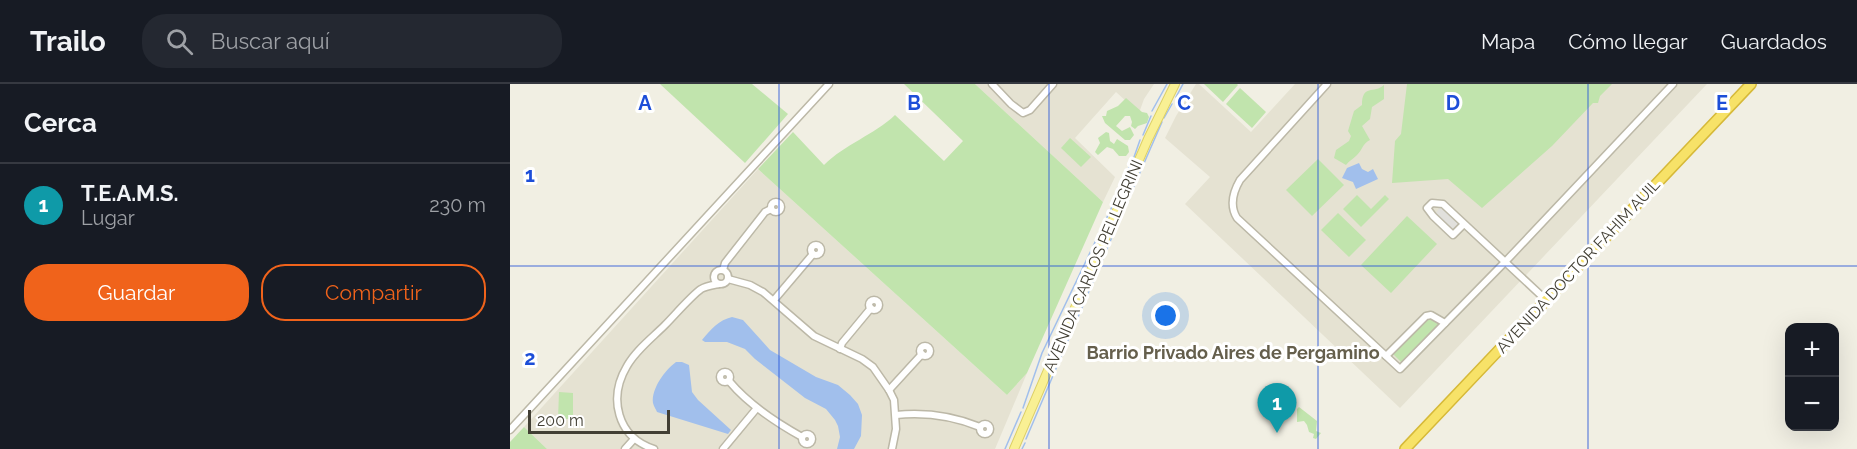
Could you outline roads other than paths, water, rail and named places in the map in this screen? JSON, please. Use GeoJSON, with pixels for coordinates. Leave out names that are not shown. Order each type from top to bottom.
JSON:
{"type":"FeatureCollection","features":[{"type":"Feature","properties":{"kind":"highway","name":"AVENIDA DOCTOR FAHIM AUIL"},"geometry":{"type":"LineString","coordinates":[[1405,449],[1751,84]]}},
{"type":"Feature","properties":{"kind":"main road","name":"AVENIDA CARLOS PELLEGRINI"},"geometry":{"type":"LineString","coordinates":[[1014,449],[1148,139],[1175,84]]}},
{"type":"Feature","properties":{"kind":"street"},"geometry":{"type":"LineString","coordinates":[[510,430],[829,84]]}},
{"type":"Feature","properties":{"kind":"street"},"geometry":{"type":"LineString","coordinates":[[992,84],[1023,113],[1030,110],[1053,84]]}},
{"type":"Feature","properties":{"kind":"street"},"geometry":{"type":"LineString","coordinates":[[1328,84],[1240,180],[1232,207],[1237,218],[1400,369],[1505,262],[1673,84]]}},
{"type":"Feature","properties":{"kind":"street"},"geometry":{"type":"LineString","coordinates":[[1464,224],[1453,235],[1427,208],[1432,203],[1443,204],[1546,300]]}},
{"type":"Feature","properties":{"kind":"street"},"geometry":{"type":"LineString","coordinates":[[723,270],[724,263],[765,212],[771,209]]}},
{"type":"Feature","properties":{"kind":"street"},"geometry":{"type":"LineString","coordinates":[[774,300],[813,254]]}},
{"type":"Feature","properties":{"kind":"street"},"geometry":{"type":"LineString","coordinates":[[654,449],[634,439],[625,429],[619,417],[618,390],[627,366],[636,354],[718,271],[723,270]]}},
{"type":"Feature","properties":{"kind":"street"},"geometry":{"type":"LineString","coordinates":[[723,270],[727,273],[728,279]]}},
{"type":"Feature","properties":{"kind":"street"},"geometry":{"type":"LineString","coordinates":[[715,274],[714,279],[719,284]]}},
{"type":"Feature","properties":{"kind":"street"},"geometry":{"type":"LineString","coordinates":[[728,279],[750,285],[763,292],[814,336],[862,359],[873,367],[890,390],[896,415],[892,449]]}},
{"type":"Feature","properties":{"kind":"street"},"geometry":{"type":"LineString","coordinates":[[701,289],[725,283],[728,279]]}},
{"type":"Feature","properties":{"kind":"street"},"geometry":{"type":"LineString","coordinates":[[840,349],[842,343],[871,308]]}},
{"type":"Feature","properties":{"kind":"street"},"geometry":{"type":"LineString","coordinates":[[1386,356],[1426,316],[1431,315],[1445,323]]}},
{"type":"Feature","properties":{"kind":"street"},"geometry":{"type":"LineString","coordinates":[[890,390],[922,354]]}},
{"type":"Feature","properties":{"kind":"street"},"geometry":{"type":"LineString","coordinates":[[729,381],[757,408],[780,425],[802,437]]}},
{"type":"Feature","properties":{"kind":"street"},"geometry":{"type":"LineString","coordinates":[[723,449],[757,408]]}},
{"type":"Feature","properties":{"kind":"street"},"geometry":{"type":"LineString","coordinates":[[896,415],[937,415],[966,421],[980,427]]}},
{"type":"Feature","properties":{"kind":"street"},"geometry":{"type":"LineString","coordinates":[[625,449],[634,439]]}},
{"type":"Feature","properties":{"kind":"water"},"geometry":{"type":"Polygon","coordinates":[[[1359,163],[1362,169],[1368,172],[1373,169],[1378,179],[1356,189],[1353,182],[1342,178],[1347,168],[1359,163]]]}},
{"type":"Feature","properties":{"kind":"water"},"geometry":{"type":"Polygon","coordinates":[[[732,317],[743,320],[770,350],[816,377],[838,385],[850,395],[858,404],[862,415],[861,436],[854,449],[837,449],[840,437],[838,426],[826,409],[805,398],[745,349],[727,342],[702,340],[716,325],[732,317]]]}},
{"type":"Feature","properties":{"kind":"water"},"geometry":{"type":"Polygon","coordinates":[[[676,362],[689,365],[692,392],[731,430],[728,434],[657,412],[653,403],[656,386],[676,362]]]}},
{"type":"Feature","properties":{"kind":"waterway"},"geometry":{"type":"LineString","coordinates":[[1152,111],[1167,84]]}},
{"type":"Feature","properties":{"kind":"waterway"},"geometry":{"type":"LineString","coordinates":[[1176,97],[1183,84]]}},
{"type":"Feature","properties":{"kind":"waterway"},"geometry":{"type":"LineString","coordinates":[[1164,118],[1172,104]]}},
{"type":"Feature","properties":{"kind":"waterway"},"geometry":{"type":"LineString","coordinates":[[1143,135],[1151,116]]}},
{"type":"Feature","properties":{"kind":"waterway"},"geometry":{"type":"LineString","coordinates":[[1117,225],[1162,122]]}},
{"type":"Feature","properties":{"kind":"waterway"},"geometry":{"type":"LineString","coordinates":[[1133,160],[1140,140]]}},
{"type":"Feature","properties":{"kind":"waterway"},"geometry":{"type":"LineString","coordinates":[[1121,184],[1131,163]]}},
{"type":"Feature","properties":{"kind":"waterway"},"geometry":{"type":"LineString","coordinates":[[1023,408],[1042,353],[1120,190]]}},
{"type":"Feature","properties":{"kind":"waterway"},"geometry":{"type":"LineString","coordinates":[[1026,439],[1115,230]]}},
{"type":"Feature","properties":{"kind":"waterway"},"geometry":{"type":"LineString","coordinates":[[1005,449],[1021,412]]}},
{"type":"Feature","properties":{"kind":"waterway"},"geometry":{"type":"LineString","coordinates":[[1022,449],[1025,443]]}},
{"type":"Feature","properties":{"kind":"place","name":"T.E.A.M.S."},"geometry":{"type":"Point","coordinates":[1277,433]}},
{"type":"Feature","properties":{"kind":"district","name":"Barrio Privado Aires de Pergamino"},"geometry":{"type":"Point","coordinates":[1233,352]}}]}
